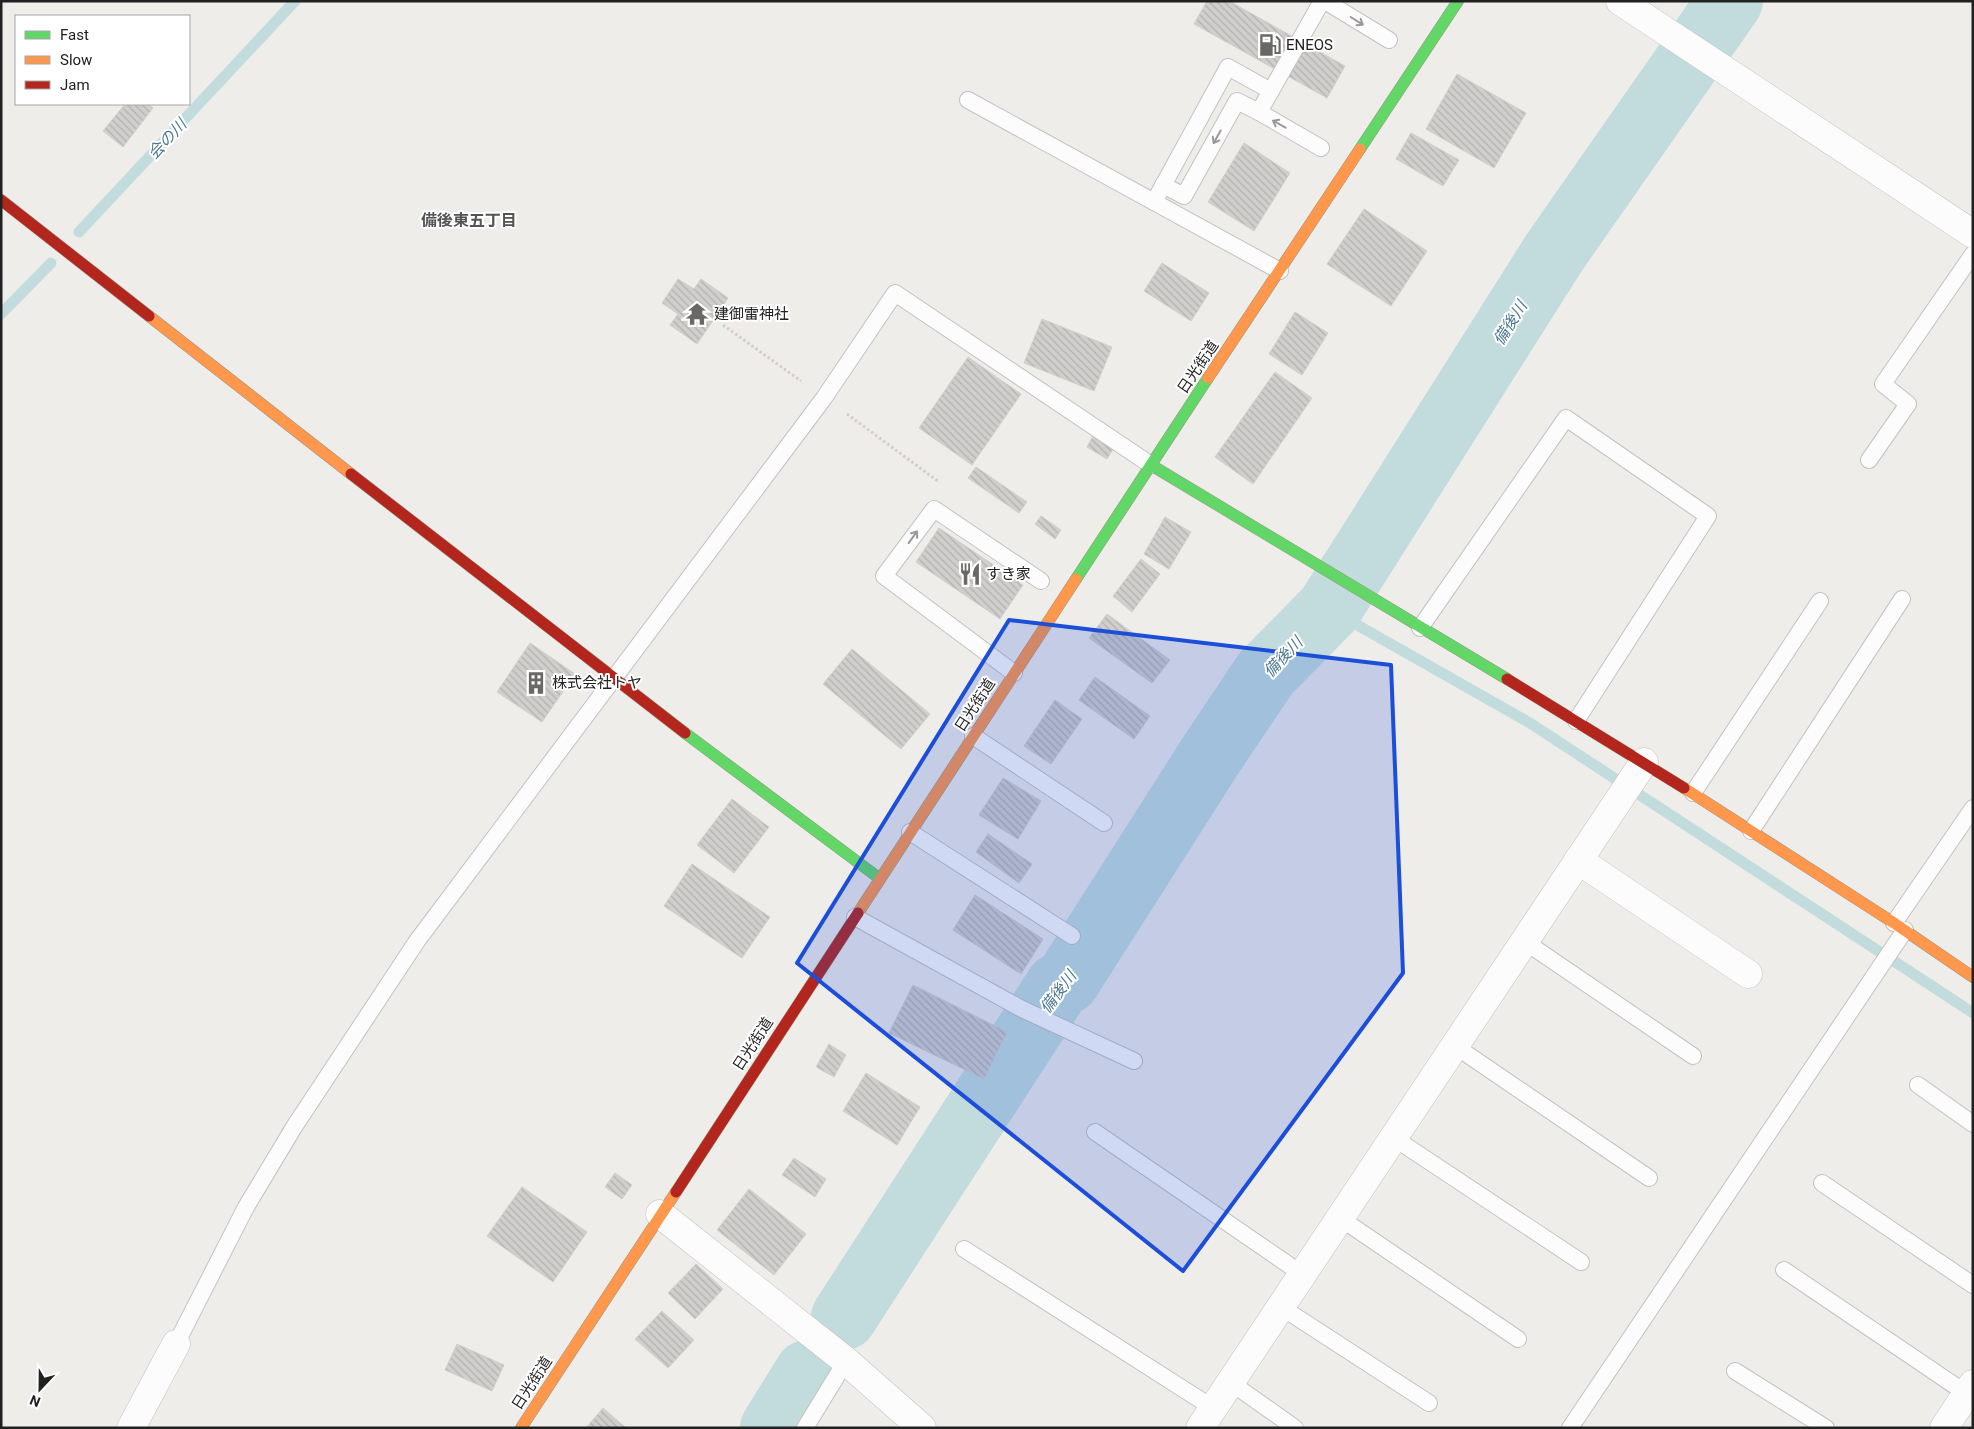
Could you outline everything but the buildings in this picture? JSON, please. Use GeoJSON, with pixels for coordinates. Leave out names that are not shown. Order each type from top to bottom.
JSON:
{"type":"FeatureCollection","features":[{"type":"Feature","properties":{"kind":"main road","name":"日光街道"},"geometry":{"type":"LineString","coordinates":[[521,1428],[879,878],[1458,1]]}},
{"type":"Feature","properties":{"kind":"main road"},"geometry":{"type":"LineString","coordinates":[[1,200],[613,678],[879,878]]}},
{"type":"Feature","properties":{"kind":"main road"},"geometry":{"type":"LineString","coordinates":[[1151,465],[1644,762],[1971,973]]}},
{"type":"Feature","properties":{"kind":"street"},"geometry":{"type":"LineString","coordinates":[[1620,1],[1973,234]]}},
{"type":"Feature","properties":{"kind":"street"},"geometry":{"type":"LineString","coordinates":[[1206,1418],[1644,762]]}},
{"type":"Feature","properties":{"kind":"street"},"geometry":{"type":"LineString","coordinates":[[1578,860],[1748,974]]}},
{"type":"Feature","properties":{"kind":"street"},"geometry":{"type":"LineString","coordinates":[[660,1214],[846,1361],[922,1428]]}},
{"type":"Feature","properties":{"kind":"street"},"geometry":{"type":"LineString","coordinates":[[131,1428],[176,1344]]}},
{"type":"Feature","properties":{"kind":"street"},"geometry":{"type":"LineString","coordinates":[[1944,1428],[1971,1392]]}},
{"type":"Feature","properties":{"kind":"lane"},"geometry":{"type":"LineString","coordinates":[[1259,112],[1324,1],[1389,40]]}},
{"type":"Feature","properties":{"kind":"lane"},"geometry":{"type":"LineString","coordinates":[[1154,202],[1228,67],[1271,90]]}},
{"type":"Feature","properties":{"kind":"lane"},"geometry":{"type":"LineString","coordinates":[[968,100],[1280,271]]}},
{"type":"Feature","properties":{"kind":"lane"},"geometry":{"type":"LineString","coordinates":[[1163,185],[1184,196],[1236,101],[1259,112],[1321,148]]}},
{"type":"Feature","properties":{"kind":"lane"},"geometry":{"type":"LineString","coordinates":[[1869,460],[1908,404],[1884,384],[1973,254]]}},
{"type":"Feature","properties":{"kind":"lane"},"geometry":{"type":"LineString","coordinates":[[176,1344],[246,1207],[294,1127],[417,940],[824,398],[895,293],[1151,465]]}},
{"type":"Feature","properties":{"kind":"lane"},"geometry":{"type":"LineString","coordinates":[[1420,628],[1566,418],[1708,516],[1576,721]]}},
{"type":"Feature","properties":{"kind":"lane"},"geometry":{"type":"LineString","coordinates":[[1014,673],[884,576],[934,508],[1041,581]]}},
{"type":"Feature","properties":{"kind":"lane"},"geometry":{"type":"LineString","coordinates":[[1751,831],[1902,599]]}},
{"type":"Feature","properties":{"kind":"lane"},"geometry":{"type":"LineString","coordinates":[[1693,793],[1820,601]]}},
{"type":"Feature","properties":{"kind":"lane"},"geometry":{"type":"LineString","coordinates":[[973,736],[1104,823]]}},
{"type":"Feature","properties":{"kind":"lane"},"geometry":{"type":"LineString","coordinates":[[1570,1428],[1899,926],[1973,808]]}},
{"type":"Feature","properties":{"kind":"lane"},"geometry":{"type":"LineString","coordinates":[[910,832],[1072,936]]}},
{"type":"Feature","properties":{"kind":"lane"},"geometry":{"type":"LineString","coordinates":[[854,917],[1022,1009],[1134,1061]]}},
{"type":"Feature","properties":{"kind":"lane"},"geometry":{"type":"LineString","coordinates":[[1524,941],[1693,1056]]}},
{"type":"Feature","properties":{"kind":"lane"},"geometry":{"type":"LineString","coordinates":[[1455,1046],[1649,1178]]}},
{"type":"Feature","properties":{"kind":"lane"},"geometry":{"type":"LineString","coordinates":[[1918,1085],[1973,1124]]}},
{"type":"Feature","properties":{"kind":"lane"},"geometry":{"type":"LineString","coordinates":[[1095,1132],[1302,1274]]}},
{"type":"Feature","properties":{"kind":"lane"},"geometry":{"type":"LineString","coordinates":[[1394,1138],[1581,1262]]}},
{"type":"Feature","properties":{"kind":"lane"},"geometry":{"type":"LineString","coordinates":[[1822,1183],[1973,1286]]}},
{"type":"Feature","properties":{"kind":"lane"},"geometry":{"type":"LineString","coordinates":[[1340,1218],[1518,1339]]}},
{"type":"Feature","properties":{"kind":"lane"},"geometry":{"type":"LineString","coordinates":[[964,1249],[1206,1418]]}},
{"type":"Feature","properties":{"kind":"lane"},"geometry":{"type":"LineString","coordinates":[[1784,1270],[1971,1392]]}},
{"type":"Feature","properties":{"kind":"lane"},"geometry":{"type":"LineString","coordinates":[[1281,1307],[1429,1402]]}},
{"type":"Feature","properties":{"kind":"lane"},"geometry":{"type":"LineString","coordinates":[[805,1428],[846,1361]]}},
{"type":"Feature","properties":{"kind":"lane"},"geometry":{"type":"LineString","coordinates":[[1735,1371],[1826,1428]]}},
{"type":"Feature","properties":{"kind":"lane"},"geometry":{"type":"LineString","coordinates":[[1230,1382],[1295,1428]]}},
{"type":"Feature","properties":{"kind":"path"},"geometry":{"type":"LineString","coordinates":[[723,325],[942,484]]}},
{"type":"Feature","properties":{"kind":"highlighted area"},"geometry":{"type":"Polygon","coordinates":[[[1009,620],[1391,665],[1403,973],[1183,1271],[797,963],[1009,620]]]}},
{"type":"Feature","properties":{"kind":"waterway","name":"会の川"},"geometry":{"type":"LineString","coordinates":[[79,232],[295,1]]}},
{"type":"Feature","properties":{"kind":"waterway","name":"備後川"},"geometry":{"type":"LineString","coordinates":[[844,1317],[1058,986],[1067,981],[1209,758],[1266,673],[1329,609],[1554,253],[1730,1]]}},
{"type":"Feature","properties":{"kind":"waterway","name":"会の川"},"geometry":{"type":"LineString","coordinates":[[1,314],[51,263]]}},
{"type":"Feature","properties":{"kind":"waterway"},"geometry":{"type":"LineString","coordinates":[[1329,609],[1530,723],[1973,1013]]}},
{"type":"Feature","properties":{"kind":"waterway","name":"備後川"},"geometry":{"type":"LineString","coordinates":[[773,1428],[807,1373]]}},
{"type":"Feature","properties":{"kind":"traffic: fast"},"geometry":{"type":"LineString","coordinates":[[1360,149],[1458,1]]}},
{"type":"Feature","properties":{"kind":"traffic: fast"},"geometry":{"type":"LineString","coordinates":[[1076,579],[1208,378]]}},
{"type":"Feature","properties":{"kind":"traffic: fast"},"geometry":{"type":"LineString","coordinates":[[1151,465],[1507,679]]}},
{"type":"Feature","properties":{"kind":"traffic: fast"},"geometry":{"type":"LineString","coordinates":[[685,733],[879,878]]}},
{"type":"Feature","properties":{"kind":"traffic: slow"},"geometry":{"type":"LineString","coordinates":[[1208,378],[1360,149]]}},
{"type":"Feature","properties":{"kind":"traffic: slow"},"geometry":{"type":"LineString","coordinates":[[149,316],[351,474]]}},
{"type":"Feature","properties":{"kind":"traffic: slow"},"geometry":{"type":"LineString","coordinates":[[858,913],[1076,579]]}},
{"type":"Feature","properties":{"kind":"traffic: slow"},"geometry":{"type":"LineString","coordinates":[[1684,788],[1894,923],[1973,977]]}},
{"type":"Feature","properties":{"kind":"traffic: slow"},"geometry":{"type":"LineString","coordinates":[[521,1428],[676,1192]]}},
{"type":"Feature","properties":{"kind":"traffic: jam"},"geometry":{"type":"LineString","coordinates":[[1,200],[149,316]]}},
{"type":"Feature","properties":{"kind":"traffic: jam"},"geometry":{"type":"LineString","coordinates":[[351,474],[685,733]]}},
{"type":"Feature","properties":{"kind":"traffic: jam"},"geometry":{"type":"LineString","coordinates":[[1507,679],[1684,788]]}},
{"type":"Feature","properties":{"kind":"traffic: jam"},"geometry":{"type":"LineString","coordinates":[[676,1192],[858,913]]}},
{"type":"Feature","properties":{"kind":"place","name":"ENEOS"},"geometry":{"type":"Point","coordinates":[1270,45]}},
{"type":"Feature","properties":{"kind":"place","name":"建御雷神社"},"geometry":{"type":"Point","coordinates":[697,314]}},
{"type":"Feature","properties":{"kind":"place","name":"すき家"},"geometry":{"type":"Point","coordinates":[970,574]}},
{"type":"Feature","properties":{"kind":"place","name":"株式会社トヤ"},"geometry":{"type":"Point","coordinates":[536,683]}},
{"type":"Feature","properties":{"kind":"district","name":"備後東五丁目"},"geometry":{"type":"Point","coordinates":[469,220]}}]}
